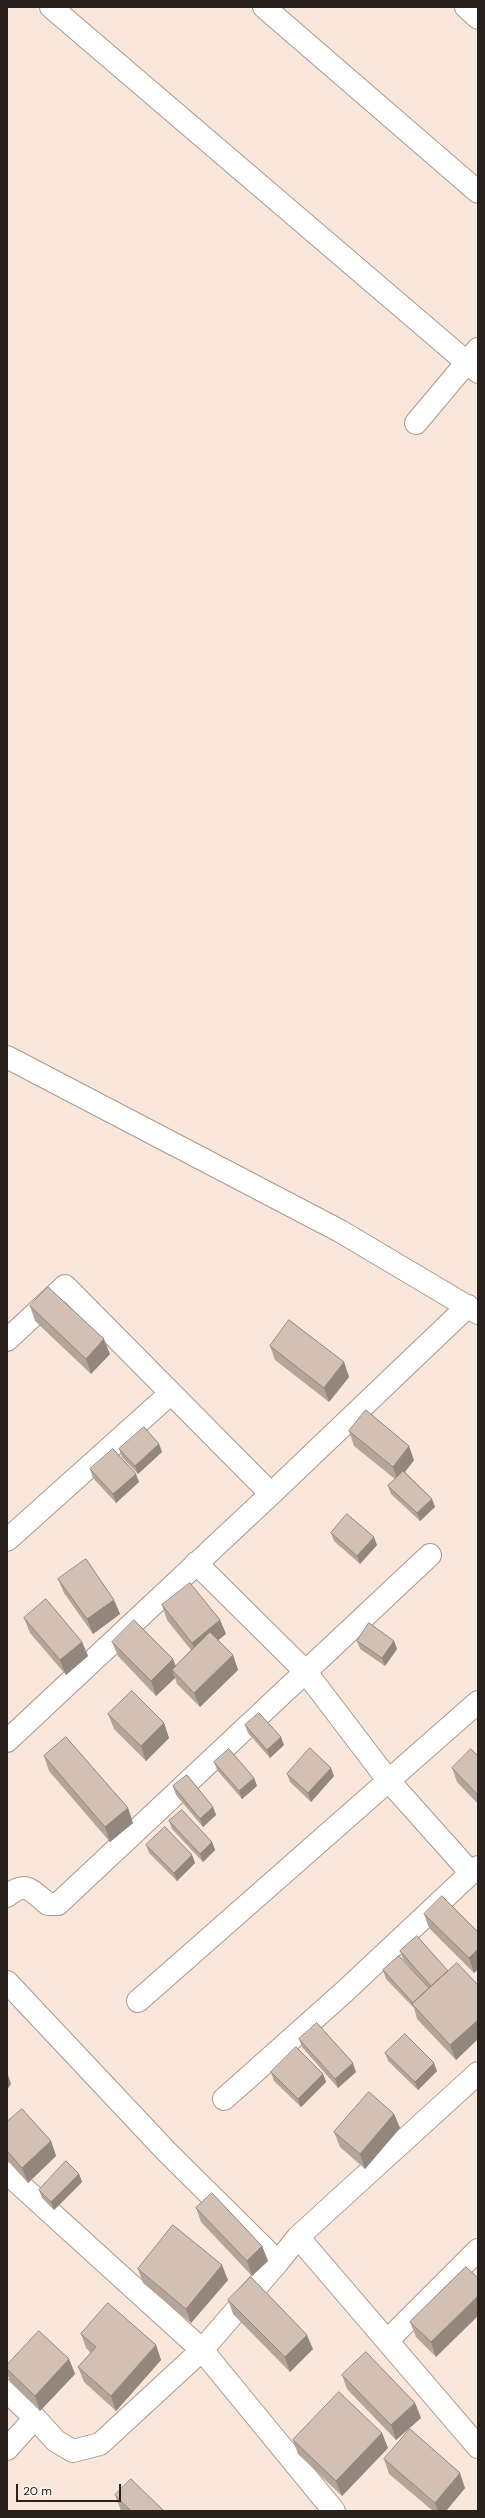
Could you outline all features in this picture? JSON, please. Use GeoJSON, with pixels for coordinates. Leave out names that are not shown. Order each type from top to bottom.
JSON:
{"type":"FeatureCollection","features":[{"type":"Feature","properties":{"kind":"street"},"geometry":{"type":"LineString","coordinates":[[51,7],[474,361],[416,423]]}},
{"type":"Feature","properties":{"kind":"street"},"geometry":{"type":"LineString","coordinates":[[264,7],[478,192]]}},
{"type":"Feature","properties":{"kind":"street"},"geometry":{"type":"LineString","coordinates":[[466,7],[478,18]]}},
{"type":"Feature","properties":{"kind":"street"},"geometry":{"type":"LineString","coordinates":[[7,1057],[340,1231],[473,1309],[196,1563],[7,1741]]}},
{"type":"Feature","properties":{"kind":"street"},"geometry":{"type":"LineString","coordinates":[[7,1340],[65,1286],[271,1494]]}},
{"type":"Feature","properties":{"kind":"street"},"geometry":{"type":"LineString","coordinates":[[7,1540],[171,1392]]}},
{"type":"Feature","properties":{"kind":"street"},"geometry":{"type":"LineString","coordinates":[[7,1896],[22,1887],[28,1887],[48,1904],[58,1904],[430,1555]]}},
{"type":"Feature","properties":{"kind":"street"},"geometry":{"type":"LineString","coordinates":[[196,1563],[305,1671],[388,1780],[474,1870],[343,1993],[224,2099]]}},
{"type":"Feature","properties":{"kind":"street"},"geometry":{"type":"LineString","coordinates":[[138,2001],[478,1702]]}},
{"type":"Feature","properties":{"kind":"street"},"geometry":{"type":"LineString","coordinates":[[7,1982],[166,2151],[278,2262]]}},
{"type":"Feature","properties":{"kind":"street"},"geometry":{"type":"LineString","coordinates":[[7,2391],[56,2441],[73,2451],[100,2444],[202,2350],[298,2237],[478,2073]]}},
{"type":"Feature","properties":{"kind":"street"},"geometry":{"type":"LineString","coordinates":[[7,2174],[202,2350],[334,2511]]}},
{"type":"Feature","properties":{"kind":"street"},"geometry":{"type":"LineString","coordinates":[[298,2237],[478,2447]]}},
{"type":"Feature","properties":{"kind":"street"},"geometry":{"type":"LineString","coordinates":[[387,2340],[478,2250]]}},
{"type":"Feature","properties":{"kind":"street"},"geometry":{"type":"LineString","coordinates":[[7,2449],[35,2418]]}},
{"type":"Feature","properties":{"kind":"building"},"geometry":{"type":"Polygon","coordinates":[[[48,1287],[104,1339],[86,1359],[30,1306],[48,1287]]]}},
{"type":"Feature","properties":{"kind":"building"},"geometry":{"type":"Polygon","coordinates":[[[289,1320],[344,1362],[324,1388],[270,1346],[289,1320]]]}},
{"type":"Feature","properties":{"kind":"building"},"geometry":{"type":"Polygon","coordinates":[[[366,1410],[409,1446],[393,1467],[349,1431],[366,1410]]]}},
{"type":"Feature","properties":{"kind":"building"},"geometry":{"type":"Polygon","coordinates":[[[144,1427],[159,1444],[135,1466],[119,1449],[144,1427]]]}},
{"type":"Feature","properties":{"kind":"building"},"geometry":{"type":"Polygon","coordinates":[[[113,1449],[136,1474],[113,1494],[90,1469],[113,1449]]]}},
{"type":"Feature","properties":{"kind":"building"},"geometry":{"type":"Polygon","coordinates":[[[403,1471],[432,1499],[417,1513],[388,1486],[403,1471]]]}},
{"type":"Feature","properties":{"kind":"building"},"geometry":{"type":"Polygon","coordinates":[[[347,1514],[374,1537],[357,1556],[331,1533],[347,1514]]]}},
{"type":"Feature","properties":{"kind":"building"},"geometry":{"type":"Polygon","coordinates":[[[86,1559],[114,1600],[87,1619],[58,1579],[86,1559]]]}},
{"type":"Feature","properties":{"kind":"building"},"geometry":{"type":"Polygon","coordinates":[[[190,1583],[220,1620],[192,1643],[162,1605],[190,1583]]]}},
{"type":"Feature","properties":{"kind":"building"},"geometry":{"type":"Polygon","coordinates":[[[46,1599],[82,1642],[60,1660],[24,1618],[46,1599]]]}},
{"type":"Feature","properties":{"kind":"building"},"geometry":{"type":"Polygon","coordinates":[[[134,1620],[173,1659],[151,1681],[112,1642],[134,1620]]]}},
{"type":"Feature","properties":{"kind":"building"},"geometry":{"type":"Polygon","coordinates":[[[369,1623],[394,1641],[382,1658],[357,1641],[369,1623]]]}},
{"type":"Feature","properties":{"kind":"building"},"geometry":{"type":"Polygon","coordinates":[[[210,1632],[233,1655],[194,1693],[172,1670],[210,1632]]]}},
{"type":"Feature","properties":{"kind":"building"},"geometry":{"type":"Polygon","coordinates":[[[132,1691],[164,1723],[141,1746],[108,1714],[132,1691]]]}},
{"type":"Feature","properties":{"kind":"building"},"geometry":{"type":"Polygon","coordinates":[[[259,1713],[281,1737],[267,1750],[245,1725],[259,1713]]]}},
{"type":"Feature","properties":{"kind":"building"},"geometry":{"type":"Polygon","coordinates":[[[66,1737],[128,1808],[105,1827],[44,1756],[66,1737]]]}},
{"type":"Feature","properties":{"kind":"building"},"geometry":{"type":"Polygon","coordinates":[[[310,1748],[331,1768],[308,1793],[287,1774],[310,1748]]]}},
{"type":"Feature","properties":{"kind":"building"},"geometry":{"type":"Polygon","coordinates":[[[229,1749],[254,1778],[239,1791],[214,1762],[229,1749]]]}},
{"type":"Feature","properties":{"kind":"building"},"geometry":{"type":"Polygon","coordinates":[[[471,1749],[478,1756],[478,1795],[452,1768],[471,1749]]]}},
{"type":"Feature","properties":{"kind":"building"},"geometry":{"type":"Polygon","coordinates":[[[187,1775],[213,1807],[200,1819],[173,1786],[187,1775]]]}},
{"type":"Feature","properties":{"kind":"building"},"geometry":{"type":"Polygon","coordinates":[[[182,1810],[212,1842],[200,1854],[169,1821],[182,1810]]]}},
{"type":"Feature","properties":{"kind":"building"},"geometry":{"type":"Polygon","coordinates":[[[165,1827],[192,1855],[174,1873],[146,1845],[165,1827]]]}},
{"type":"Feature","properties":{"kind":"building"},"geometry":{"type":"Polygon","coordinates":[[[442,1896],[478,1932],[478,1949],[469,1958],[424,1914],[442,1896]]]}},
{"type":"Feature","properties":{"kind":"building"},"geometry":{"type":"Polygon","coordinates":[[[417,1936],[448,1971],[431,1986],[400,1951],[417,1936]]]}},
{"type":"Feature","properties":{"kind":"building"},"geometry":{"type":"Polygon","coordinates":[[[399,1956],[429,1988],[413,2003],[383,1970],[399,1956]]]}},
{"type":"Feature","properties":{"kind":"building"},"geometry":{"type":"Polygon","coordinates":[[[457,1963],[478,1985],[478,2020],[450,2045],[412,2004],[457,1963]]]}},
{"type":"Feature","properties":{"kind":"building"},"geometry":{"type":"Polygon","coordinates":[[[317,2023],[353,2063],[335,2079],[299,2039],[317,2023]]]}},
{"type":"Feature","properties":{"kind":"building"},"geometry":{"type":"Polygon","coordinates":[[[405,2034],[434,2063],[415,2082],[385,2053],[405,2034]]]}},
{"type":"Feature","properties":{"kind":"building"},"geometry":{"type":"Polygon","coordinates":[[[296,2047],[323,2074],[298,2099],[271,2072],[296,2047]]]}},
{"type":"Feature","properties":{"kind":"building"},"geometry":{"type":"Polygon","coordinates":[[[369,2092],[394,2114],[360,2154],[334,2132],[369,2092]]]}},
{"type":"Feature","properties":{"kind":"building"},"geometry":{"type":"Polygon","coordinates":[[[22,2109],[51,2141],[22,2168],[7,2151],[7,2122],[22,2109]]]}},
{"type":"Feature","properties":{"kind":"building"},"geometry":{"type":"Polygon","coordinates":[[[66,2161],[79,2174],[51,2202],[39,2190],[66,2161]]]}},
{"type":"Feature","properties":{"kind":"building"},"geometry":{"type":"Polygon","coordinates":[[[212,2193],[262,2246],[247,2261],[196,2208],[212,2193]]]}},
{"type":"Feature","properties":{"kind":"building"},"geometry":{"type":"Polygon","coordinates":[[[173,2225],[222,2265],[186,2309],[138,2269],[173,2225]]]}},
{"type":"Feature","properties":{"kind":"building"},"geometry":{"type":"Polygon","coordinates":[[[466,2267],[478,2278],[478,2296],[431,2342],[410,2322],[466,2267]]]}},
{"type":"Feature","properties":{"kind":"building"},"geometry":{"type":"Polygon","coordinates":[[[251,2277],[307,2335],[285,2357],[228,2300],[251,2277]]]}},
{"type":"Feature","properties":{"kind":"building"},"geometry":{"type":"Polygon","coordinates":[[[108,2303],[156,2345],[111,2396],[78,2367],[96,2347],[81,2334],[108,2303]]]}},
{"type":"Feature","properties":{"kind":"building"},"geometry":{"type":"Polygon","coordinates":[[[39,2331],[69,2359],[35,2396],[7,2369],[7,2365],[39,2331]]]}},
{"type":"Feature","properties":{"kind":"building"},"geometry":{"type":"Polygon","coordinates":[[[366,2352],[415,2403],[391,2425],[342,2375],[366,2352]]]}},
{"type":"Feature","properties":{"kind":"building"},"geometry":{"type":"Polygon","coordinates":[[[339,2392],[382,2433],[336,2481],[293,2440],[339,2392]]]}},
{"type":"Feature","properties":{"kind":"building"},"geometry":{"type":"Polygon","coordinates":[[[410,2429],[460,2473],[435,2503],[384,2459],[410,2429]]]}},
{"type":"Feature","properties":{"kind":"building"},"geometry":{"type":"Polygon","coordinates":[[[131,2479],[164,2511],[131,2511],[115,2495],[131,2479]]]}}]}
